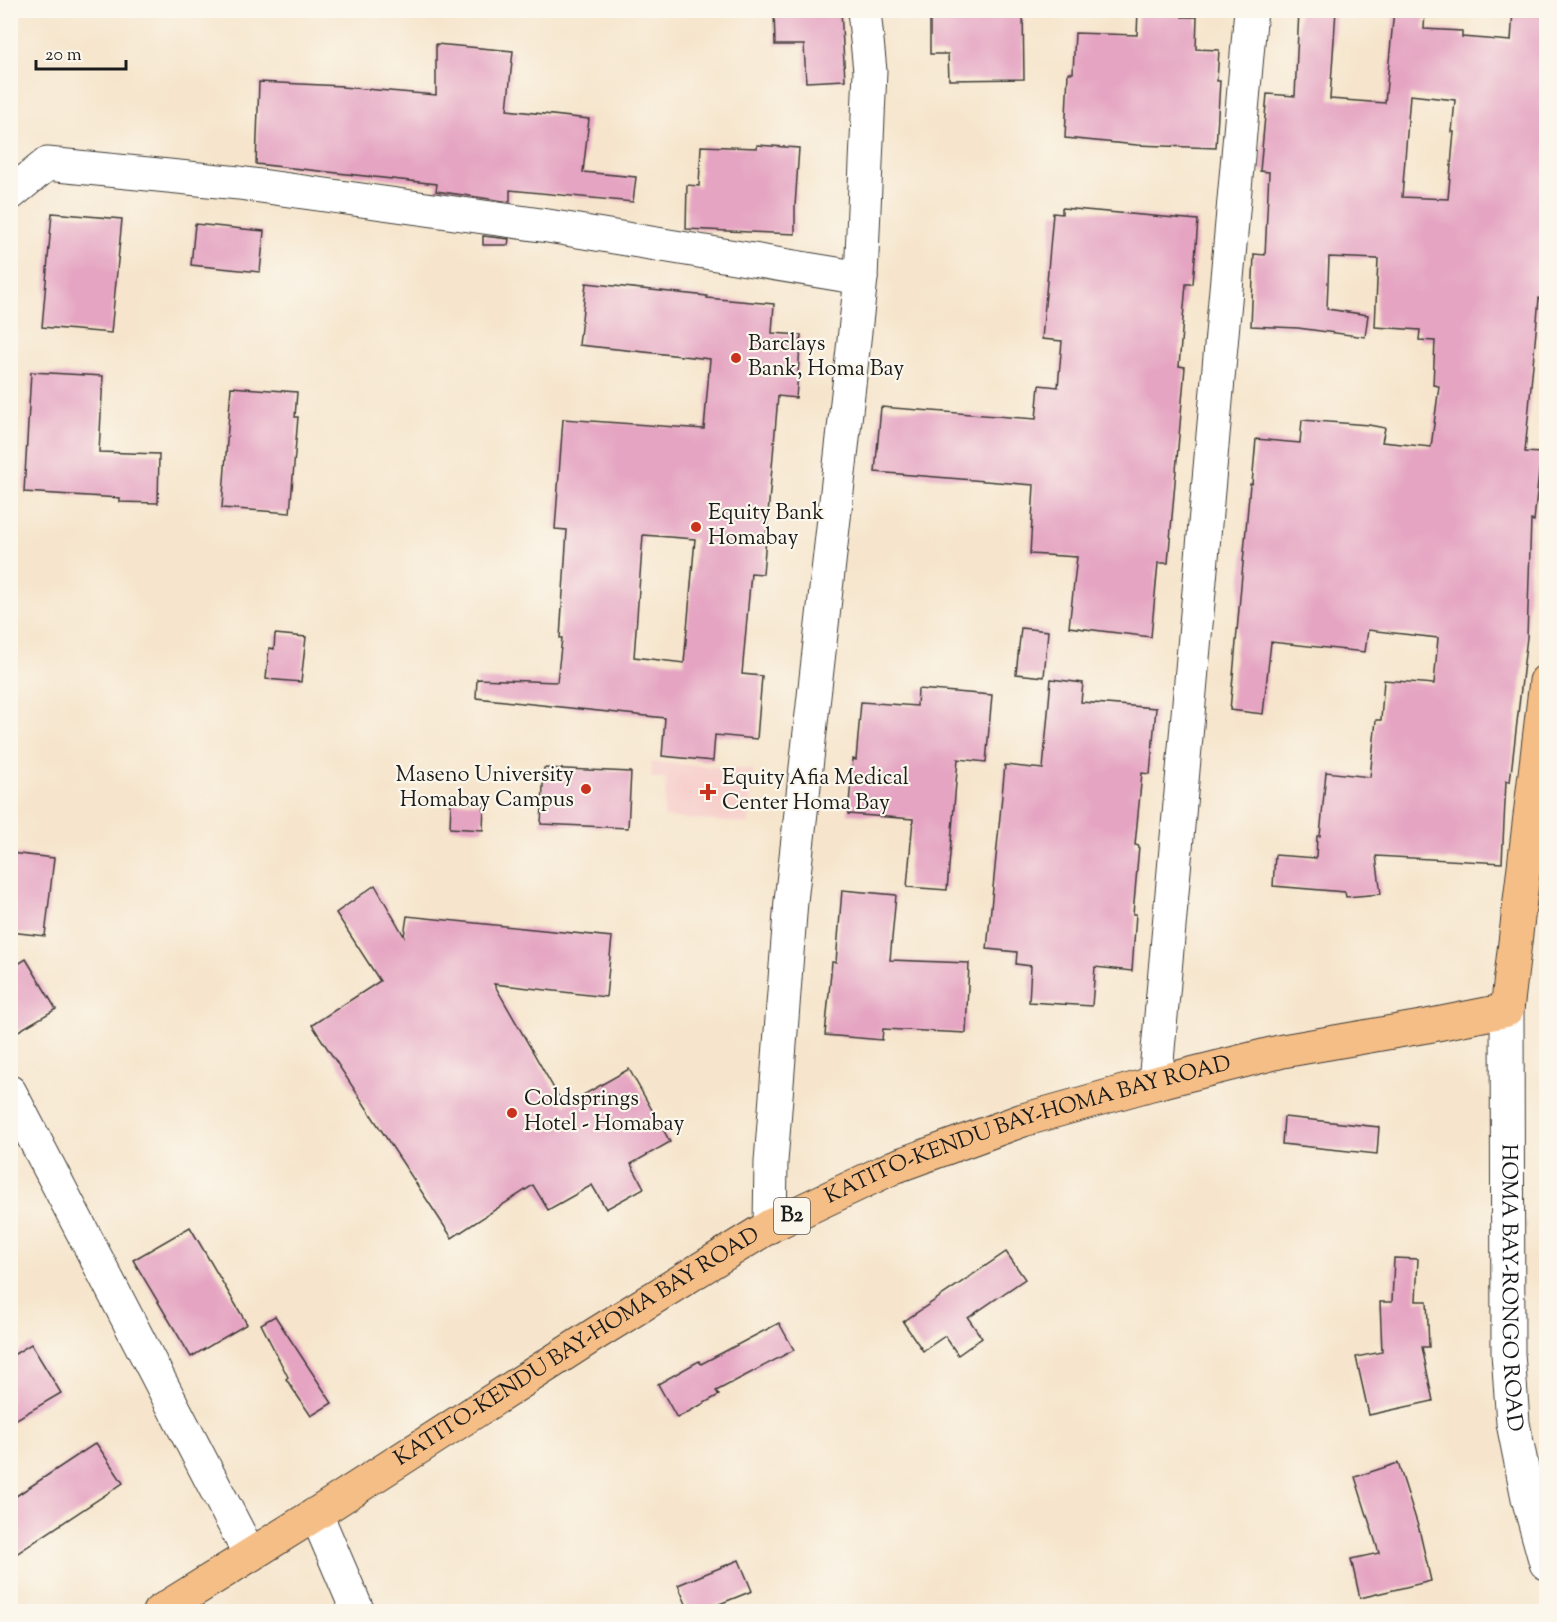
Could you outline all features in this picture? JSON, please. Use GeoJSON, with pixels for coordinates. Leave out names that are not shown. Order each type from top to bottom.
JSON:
{"type":"FeatureCollection","features":[{"type":"Feature","properties":{"kind":"highway"},"geometry":{"type":"LineString","coordinates":[[1507,1010],[1546,681]]}},
{"type":"Feature","properties":{"kind":"highway","name":"KATITO-KENDU BAY-HOMA BAY ROAD"},"geometry":{"type":"LineString","coordinates":[[159,1611],[770,1226],[894,1167],[1023,1120],[1155,1083],[1283,1051],[1507,1010]]}},
{"type":"Feature","properties":{"kind":"street"},"geometry":{"type":"LineString","coordinates":[[770,1226],[771,1162],[791,901],[861,278],[870,71],[864,10]]}},
{"type":"Feature","properties":{"kind":"street"},"geometry":{"type":"LineString","coordinates":[[1155,1083],[1251,10]]}},
{"type":"Feature","properties":{"kind":"street"},"geometry":{"type":"LineString","coordinates":[[10,194],[47,164],[58,165],[238,183],[525,223],[861,278]]}},
{"type":"Feature","properties":{"kind":"street","name":"HOMA BAY-RONGO ROAD"},"geometry":{"type":"LineString","coordinates":[[1507,1010],[1508,1353],[1513,1423],[1528,1498],[1546,1563]]}},
{"type":"Feature","properties":{"kind":"street"},"geometry":{"type":"LineString","coordinates":[[10,1092],[250,1555]]}},
{"type":"Feature","properties":{"kind":"street"},"geometry":{"type":"LineString","coordinates":[[316,1514],[358,1611]]}},
{"type":"Feature","properties":{"kind":"shaded area","name":"Equity Afia Medical Center Homa Bay"},"geometry":{"type":"Polygon","coordinates":[[[652,762],[753,770],[749,824],[664,817],[666,779],[651,778],[652,762]]]}},
{"type":"Feature","properties":{"kind":"building"},"geometry":{"type":"Polygon","coordinates":[[[774,10],[841,10],[845,80],[806,82],[804,45],[775,45],[774,10]]]}},
{"type":"Feature","properties":{"kind":"building"},"geometry":{"type":"Polygon","coordinates":[[[930,10],[1023,10],[1024,79],[949,80],[948,54],[930,54],[930,10]]]}},
{"type":"Feature","properties":{"kind":"building"},"geometry":{"type":"Polygon","coordinates":[[[1182,10],[1182,17],[1197,17],[1196,49],[1219,50],[1217,81],[1220,81],[1216,148],[1137,145],[1065,138],[1068,73],[1073,73],[1075,33],[1137,35],[1138,11],[1182,10]]]}},
{"type":"Feature","properties":{"kind":"building"},"geometry":{"type":"Polygon","coordinates":[[[1299,10],[1336,10],[1330,99],[1385,103],[1394,10],[1425,10],[1424,29],[1462,31],[1462,37],[1511,41],[1513,10],[1546,10],[1546,299],[1539,298],[1525,452],[1541,453],[1534,521],[1531,520],[1527,637],[1510,782],[1506,781],[1502,863],[1376,856],[1381,894],[1346,897],[1345,892],[1273,886],[1275,855],[1316,858],[1326,772],[1370,777],[1376,720],[1381,720],[1384,680],[1434,684],[1438,638],[1368,630],[1365,652],[1271,642],[1263,714],[1230,710],[1256,439],[1300,443],[1302,420],[1385,428],[1382,442],[1431,447],[1439,386],[1433,385],[1435,341],[1419,340],[1420,330],[1375,327],[1378,259],[1329,257],[1327,309],[1368,315],[1365,337],[1298,328],[1251,326],[1254,254],[1265,255],[1269,172],[1260,171],[1267,94],[1295,96],[1299,10]],[[1410,95],[1402,197],[1448,199],[1455,100],[1410,95]]]}},
{"type":"Feature","properties":{"kind":"building"},"geometry":{"type":"Polygon","coordinates":[[[436,44],[513,51],[507,110],[589,119],[583,172],[636,177],[633,202],[510,190],[510,202],[436,191],[437,184],[256,164],[259,82],[342,86],[436,95],[436,44]]]}},
{"type":"Feature","properties":{"kind":"building"},"geometry":{"type":"Polygon","coordinates":[[[757,145],[799,148],[795,234],[686,229],[687,185],[699,186],[701,146],[757,148],[757,145]]]}},
{"type":"Feature","properties":{"kind":"building"},"geometry":{"type":"Polygon","coordinates":[[[1062,208],[1198,220],[1193,284],[1186,284],[1179,366],[1185,367],[1168,563],[1158,563],[1151,637],[1069,627],[1077,557],[1030,554],[1034,485],[875,472],[881,407],[1036,419],[1039,385],[1058,387],[1062,341],[1042,339],[1053,213],[1062,214],[1062,208]]]}},
{"type":"Feature","properties":{"kind":"building"},"geometry":{"type":"Polygon","coordinates":[[[52,213],[122,219],[111,333],[42,327],[52,213]]]}},
{"type":"Feature","properties":{"kind":"building"},"geometry":{"type":"Polygon","coordinates":[[[195,224],[264,231],[260,272],[191,265],[195,224]]]}},
{"type":"Feature","properties":{"kind":"building"},"geometry":{"type":"Polygon","coordinates":[[[483,236],[509,239],[508,245],[483,245],[483,236]]]}},
{"type":"Feature","properties":{"kind":"building"},"geometry":{"type":"Polygon","coordinates":[[[586,283],[774,304],[772,333],[801,335],[796,398],[778,396],[763,574],[751,573],[742,674],[762,676],[757,739],[715,735],[713,761],[662,756],[665,718],[476,698],[477,679],[557,682],[562,638],[560,638],[567,530],[555,529],[563,419],[704,429],[710,359],[579,345],[586,283]],[[643,535],[634,657],[684,663],[695,539],[643,535]]]}},
{"type":"Feature","properties":{"kind":"building"},"geometry":{"type":"Polygon","coordinates":[[[31,372],[103,376],[99,452],[159,454],[158,503],[120,502],[120,498],[24,492],[31,372]]]}},
{"type":"Feature","properties":{"kind":"building"},"geometry":{"type":"Polygon","coordinates":[[[231,387],[297,392],[295,417],[298,417],[290,513],[222,508],[231,387]]]}},
{"type":"Feature","properties":{"kind":"building"},"geometry":{"type":"Polygon","coordinates":[[[1021,628],[1048,631],[1044,677],[1016,674],[1021,628]]]}},
{"type":"Feature","properties":{"kind":"building"},"geometry":{"type":"Polygon","coordinates":[[[275,634],[306,637],[301,682],[266,679],[269,648],[274,649],[275,634]]]}},
{"type":"Feature","properties":{"kind":"building"},"geometry":{"type":"Polygon","coordinates":[[[1051,679],[1083,683],[1081,702],[1156,708],[1150,774],[1142,773],[1135,845],[1139,846],[1133,914],[1136,914],[1132,971],[1095,967],[1092,1006],[1029,1002],[1031,966],[1016,964],[1017,952],[987,949],[1005,765],[1043,769],[1051,679]]]}},
{"type":"Feature","properties":{"kind":"building"},"geometry":{"type":"Polygon","coordinates":[[[918,689],[992,695],[986,762],[958,759],[947,890],[907,887],[913,819],[848,814],[861,702],[917,706],[918,689]]]}},
{"type":"Feature","properties":{"kind":"building","name":"Maseno University Homabay Campus"},"geometry":{"type":"Polygon","coordinates":[[[544,768],[631,772],[628,828],[541,824],[544,768]]]}},
{"type":"Feature","properties":{"kind":"building"},"geometry":{"type":"Polygon","coordinates":[[[451,802],[484,803],[483,830],[450,828],[451,802]]]}},
{"type":"Feature","properties":{"kind":"building"},"geometry":{"type":"Polygon","coordinates":[[[10,853],[54,858],[45,936],[10,932],[10,853]]]}},
{"type":"Feature","properties":{"kind":"building"},"geometry":{"type":"Polygon","coordinates":[[[375,885],[404,936],[407,916],[612,937],[606,997],[494,984],[564,1106],[629,1069],[670,1142],[631,1164],[644,1188],[606,1209],[592,1185],[548,1210],[533,1185],[452,1238],[312,1025],[380,981],[336,913],[375,885]]]}},
{"type":"Feature","properties":{"kind":"building"},"geometry":{"type":"Polygon","coordinates":[[[842,890],[896,895],[890,960],[969,963],[966,1033],[883,1029],[882,1040],[825,1035],[832,962],[836,962],[842,890]]]}},
{"type":"Feature","properties":{"kind":"building"},"geometry":{"type":"Polygon","coordinates":[[[26,959],[56,1009],[10,1036],[10,969],[26,959]]]}},
{"type":"Feature","properties":{"kind":"building"},"geometry":{"type":"Polygon","coordinates":[[[1284,1117],[1379,1127],[1377,1154],[1282,1144],[1284,1117]]]}},
{"type":"Feature","properties":{"kind":"building"},"geometry":{"type":"Polygon","coordinates":[[[190,1227],[247,1324],[191,1357],[133,1260],[190,1227]]]}},
{"type":"Feature","properties":{"kind":"building"},"geometry":{"type":"Polygon","coordinates":[[[1006,1252],[1025,1279],[968,1318],[982,1338],[958,1355],[945,1336],[923,1351],[903,1322],[1006,1252]]]}},
{"type":"Feature","properties":{"kind":"building"},"geometry":{"type":"Polygon","coordinates":[[[1394,1258],[1418,1259],[1416,1301],[1427,1301],[1429,1347],[1422,1347],[1433,1401],[1369,1415],[1356,1357],[1382,1352],[1380,1302],[1392,1302],[1394,1258]]]}},
{"type":"Feature","properties":{"kind":"building"},"geometry":{"type":"Polygon","coordinates":[[[275,1316],[332,1403],[311,1416],[286,1379],[288,1377],[261,1324],[275,1316]]]}},
{"type":"Feature","properties":{"kind":"building"},"geometry":{"type":"Polygon","coordinates":[[[779,1323],[794,1350],[716,1391],[719,1395],[677,1418],[658,1384],[699,1361],[701,1364],[779,1323]]]}},
{"type":"Feature","properties":{"kind":"building"},"geometry":{"type":"Polygon","coordinates":[[[31,1344],[61,1393],[10,1423],[10,1357],[31,1344]]]}},
{"type":"Feature","properties":{"kind":"building"},"geometry":{"type":"Polygon","coordinates":[[[96,1443],[123,1483],[10,1558],[10,1500],[96,1443]]]}},
{"type":"Feature","properties":{"kind":"building"},"geometry":{"type":"Polygon","coordinates":[[[1398,1463],[1419,1529],[1431,1581],[1360,1598],[1351,1559],[1379,1553],[1355,1477],[1398,1463]]]}},
{"type":"Feature","properties":{"kind":"building"},"geometry":{"type":"Polygon","coordinates":[[[739,1560],[752,1591],[702,1611],[689,1611],[678,1585],[739,1560]]]}},
{"type":"Feature","properties":{"kind":"place","name":"Barclays Bank, Homa Bay"},"geometry":{"type":"Point","coordinates":[736,358]}},
{"type":"Feature","properties":{"kind":"place","name":"Equity Bank Homabay"},"geometry":{"type":"Point","coordinates":[696,527]}},
{"type":"Feature","properties":{"kind":"place","name":"Maseno University Homabay Campus"},"geometry":{"type":"Point","coordinates":[586,789]}},
{"type":"Feature","properties":{"kind":"place","name":"Equity Afia Medical Center Homa Bay"},"geometry":{"type":"Point","coordinates":[708,792]}},
{"type":"Feature","properties":{"kind":"place","name":"Coldsprings Hotel - Homabay"},"geometry":{"type":"Point","coordinates":[512,1113]}}]}
